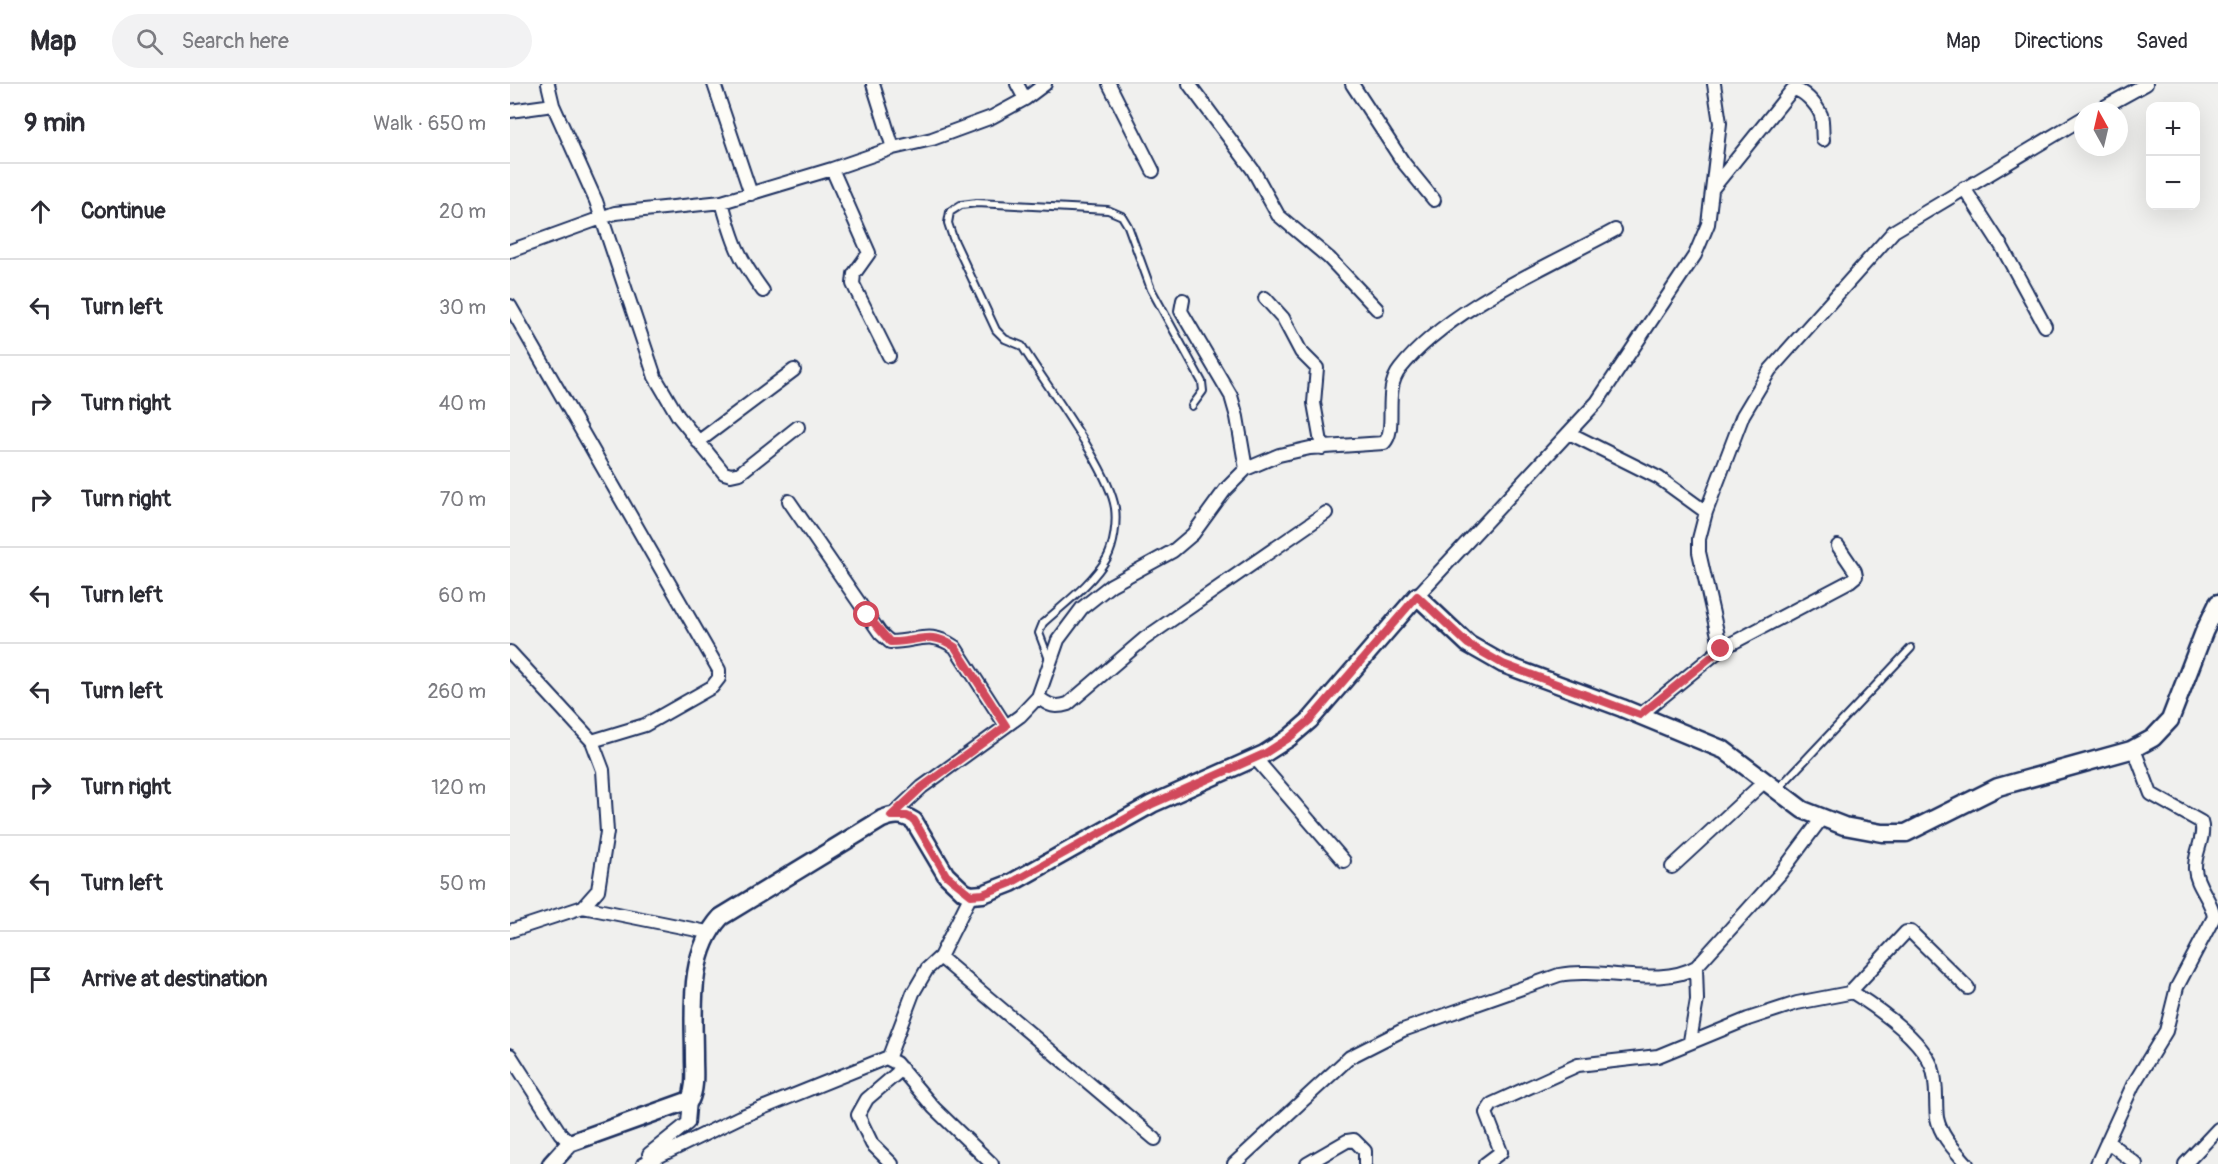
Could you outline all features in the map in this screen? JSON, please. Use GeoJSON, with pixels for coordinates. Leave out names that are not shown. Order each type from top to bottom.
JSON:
{"type":"FeatureCollection","features":[{"type":"Feature","properties":{"kind":"street"},"geometry":{"type":"LineString","coordinates":[[548,84],[553,105],[596,201],[655,377],[663,394],[698,442],[724,472],[731,475],[740,473],[798,427]]}},
{"type":"Feature","properties":{"kind":"street"},"geometry":{"type":"LineString","coordinates":[[714,84],[751,194]]}},
{"type":"Feature","properties":{"kind":"street"},"geometry":{"type":"LineString","coordinates":[[873,84],[893,148]]}},
{"type":"Feature","properties":{"kind":"street"},"geometry":{"type":"LineString","coordinates":[[1017,84],[1025,99]]}},
{"type":"Feature","properties":{"kind":"street"},"geometry":{"type":"LineString","coordinates":[[510,250],[615,213],[722,202],[893,148],[932,139],[992,117],[1025,99],[1045,84]]}},
{"type":"Feature","properties":{"kind":"street"},"geometry":{"type":"LineString","coordinates":[[1109,84],[1153,171]]}},
{"type":"Feature","properties":{"kind":"street"},"geometry":{"type":"LineString","coordinates":[[1189,84],[1253,170],[1278,215],[1329,258],[1377,309]]}},
{"type":"Feature","properties":{"kind":"street"},"geometry":{"type":"LineString","coordinates":[[1352,84],[1403,162],[1434,200]]}},
{"type":"Feature","properties":{"kind":"street"},"geometry":{"type":"LineString","coordinates":[[636,1164],[688,1123],[694,1081],[694,980],[707,932],[721,917],[882,819],[891,816],[907,816],[914,820],[946,875],[971,895],[983,894],[1011,883],[1152,804],[1255,758],[1289,738],[1310,720],[1417,596],[1597,402],[1695,255],[1708,224],[1713,189],[1720,123],[1714,84]]}},
{"type":"Feature","properties":{"kind":"street"},"geometry":{"type":"LineString","coordinates":[[2113,102],[2146,84]]}},
{"type":"Feature","properties":{"kind":"street"},"geometry":{"type":"LineString","coordinates":[[1713,189],[1792,90],[1801,92],[1818,108],[1823,140]]}},
{"type":"Feature","properties":{"kind":"street"},"geometry":{"type":"LineString","coordinates":[[510,111],[553,105]]}},
{"type":"Feature","properties":{"kind":"street"},"geometry":{"type":"LineString","coordinates":[[1721,649],[1698,539],[1743,415],[1770,370],[1894,231],[2074,123]]}},
{"type":"Feature","properties":{"kind":"street"},"geometry":{"type":"LineString","coordinates":[[832,169],[869,253],[854,273],[853,284],[888,356]]}},
{"type":"Feature","properties":{"kind":"street"},"geometry":{"type":"LineString","coordinates":[[1964,188],[2002,246],[2045,326]]}},
{"type":"Feature","properties":{"kind":"street"},"geometry":{"type":"LineString","coordinates":[[722,202],[741,261],[763,291]]}},
{"type":"Feature","properties":{"kind":"street"},"geometry":{"type":"LineString","coordinates":[[891,816],[922,787],[1006,726],[1038,697],[1058,640],[1082,608],[1112,585],[1173,551],[1193,534],[1225,490],[1246,469],[1279,455],[1322,448],[1384,443],[1389,433],[1393,380],[1423,345],[1462,315],[1615,230]]}},
{"type":"Feature","properties":{"kind":"street"},"geometry":{"type":"LineString","coordinates":[[1264,298],[1283,318],[1301,352],[1317,368],[1314,403],[1322,448]]}},
{"type":"Feature","properties":{"kind":"street"},"geometry":{"type":"LineString","coordinates":[[1183,300],[1181,311],[1230,396],[1238,417],[1246,469]]}},
{"type":"Feature","properties":{"kind":"street"},"geometry":{"type":"LineString","coordinates":[[510,306],[720,670],[719,678],[712,687],[645,725],[592,741]]}},
{"type":"Feature","properties":{"kind":"street"},"geometry":{"type":"LineString","coordinates":[[698,442],[794,370]]}},
{"type":"Feature","properties":{"kind":"street"},"geometry":{"type":"LineString","coordinates":[[1569,432],[1659,478],[1706,512]]}},
{"type":"Feature","properties":{"kind":"street"},"geometry":{"type":"LineString","coordinates":[[789,501],[880,633],[890,642],[929,636],[943,638],[955,647],[1006,726]]}},
{"type":"Feature","properties":{"kind":"street"},"geometry":{"type":"LineString","coordinates":[[1038,697],[1049,706],[1057,708],[1068,704],[1143,639],[1326,513]]}},
{"type":"Feature","properties":{"kind":"street"},"geometry":{"type":"LineString","coordinates":[[1640,715],[1721,649],[1856,576],[1839,546]]}},
{"type":"Feature","properties":{"kind":"street"},"geometry":{"type":"LineString","coordinates":[[1417,596],[1468,644],[1503,664],[1640,715],[1724,750],[1803,810],[1822,818],[1882,833],[1906,833],[1998,787],[2134,749],[2153,738],[2170,720],[2204,632],[2218,603]]}},
{"type":"Feature","properties":{"kind":"street"},"geometry":{"type":"LineString","coordinates":[[510,652],[592,741],[603,770],[607,832],[598,890],[583,907]]}},
{"type":"Feature","properties":{"kind":"street"},"geometry":{"type":"LineString","coordinates":[[2097,1164],[2133,1085],[2166,1031],[2176,987],[2214,917],[2211,904],[2195,872],[2202,831],[2201,822],[2151,794],[2134,749]]}},
{"type":"Feature","properties":{"kind":"street"},"geometry":{"type":"LineString","coordinates":[[1255,758],[1344,861]]}},
{"type":"Feature","properties":{"kind":"street"},"geometry":{"type":"LineString","coordinates":[[1672,867],[1771,786]]}},
{"type":"Feature","properties":{"kind":"street"},"geometry":{"type":"LineString","coordinates":[[1234,1164],[1350,1057],[1403,1030],[1559,975],[1580,972],[1665,976],[1680,974],[1696,967],[1780,874],[1822,818]]}},
{"type":"Feature","properties":{"kind":"street"},"geometry":{"type":"LineString","coordinates":[[888,1059],[913,993],[927,969],[940,957],[971,895]]}},
{"type":"Feature","properties":{"kind":"street"},"geometry":{"type":"LineString","coordinates":[[510,931],[583,907],[707,932]]}},
{"type":"Feature","properties":{"kind":"street"},"geometry":{"type":"LineString","coordinates":[[1485,1164],[1501,1152],[1487,1117],[1487,1109],[1492,1104],[1578,1065],[1658,1056],[1690,1041],[1797,1004],[1852,992],[1906,932],[1911,932],[1968,988]]}},
{"type":"Feature","properties":{"kind":"street"},"geometry":{"type":"LineString","coordinates":[[940,957],[1155,1139]]}},
{"type":"Feature","properties":{"kind":"street"},"geometry":{"type":"LineString","coordinates":[[1690,1041],[1697,1000],[1696,967]]}},
{"type":"Feature","properties":{"kind":"street"},"geometry":{"type":"LineString","coordinates":[[1852,992],[1886,1014],[1926,1056],[1935,1081],[1940,1128],[1948,1143],[1967,1164]]}},
{"type":"Feature","properties":{"kind":"street"},"geometry":{"type":"LineString","coordinates":[[888,1059],[902,1069],[933,1108],[992,1164]]}},
{"type":"Feature","properties":{"kind":"street"},"geometry":{"type":"LineString","coordinates":[[643,1164],[740,1117],[822,1082],[888,1059]]}},
{"type":"Feature","properties":{"kind":"street"},"geometry":{"type":"LineString","coordinates":[[512,1062],[560,1133],[570,1143]]}},
{"type":"Feature","properties":{"kind":"street"},"geometry":{"type":"LineString","coordinates":[[892,1164],[872,1144],[858,1115],[867,1099],[902,1069]]}},
{"type":"Feature","properties":{"kind":"street"},"geometry":{"type":"LineString","coordinates":[[551,1164],[570,1143],[690,1100]]}},
{"type":"Feature","properties":{"kind":"street"},"geometry":{"type":"LineString","coordinates":[[2186,1164],[2218,1129]]}},
{"type":"Feature","properties":{"kind":"street"},"geometry":{"type":"LineString","coordinates":[[1307,1164],[1347,1141],[1354,1140],[1365,1151],[1365,1164]]}},
{"type":"Feature","properties":{"kind":"street"},"geometry":{"type":"LineString","coordinates":[[2107,1141],[2136,1164]]}},
{"type":"Feature","properties":{"kind":"lane"},"geometry":{"type":"LineString","coordinates":[[1050,662],[1039,633],[1043,623],[1099,570],[1108,556],[1114,532],[1115,508],[1097,465],[1022,346],[1005,339],[996,330],[953,238],[948,223],[950,212],[961,205],[977,203],[1108,210],[1122,216],[1128,226],[1151,289],[1202,382],[1203,391],[1192,406]]}},
{"type":"Feature","properties":{"kind":"lane"},"geometry":{"type":"LineString","coordinates":[[1771,786],[1911,648]]}},
{"type":"Feature","properties":{"kind":"route"},"geometry":{"type":"LineString","coordinates":[[867,615],[890,642],[929,636],[943,638],[955,647],[969,664],[1006,726],[922,787],[891,816],[907,816],[914,820],[924,833],[946,875],[964,892],[971,895],[983,894],[1011,883],[1152,804],[1264,754],[1289,738],[1310,720],[1417,596],[1468,644],[1503,664],[1640,715],[1721,649]]}}]}
